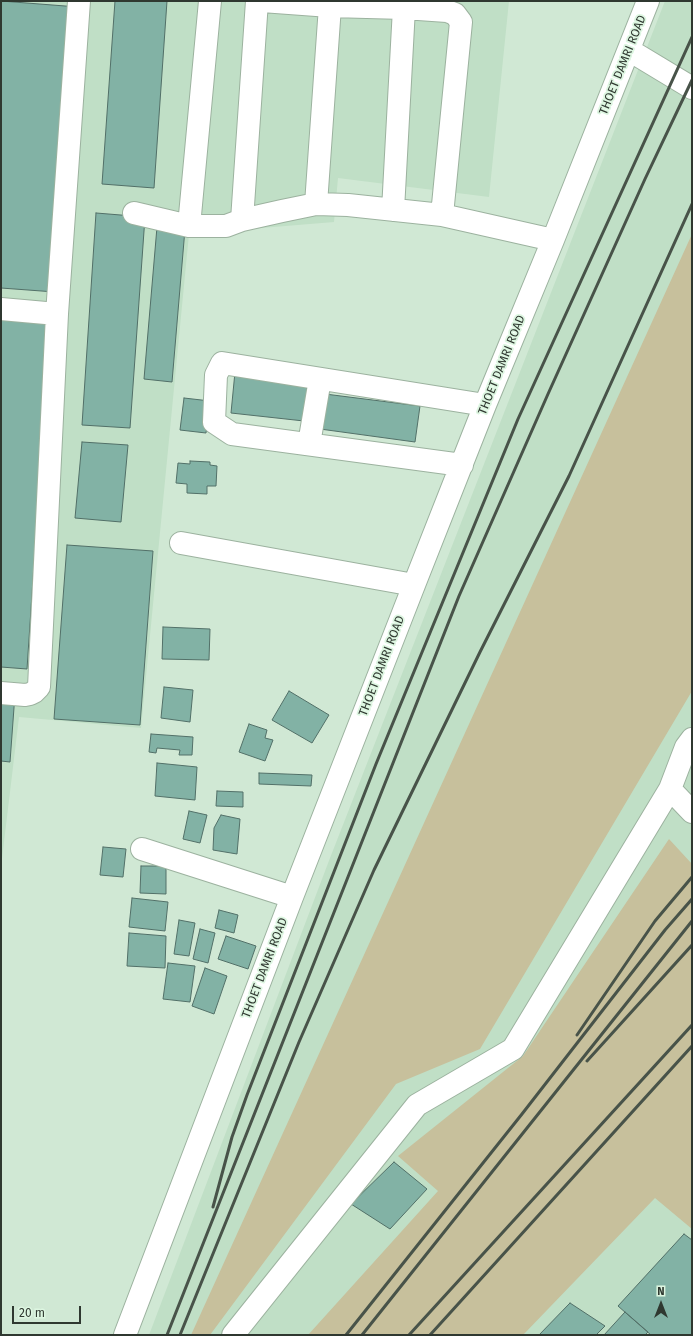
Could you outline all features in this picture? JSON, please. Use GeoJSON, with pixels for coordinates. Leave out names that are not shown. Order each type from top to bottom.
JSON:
{"type":"FeatureCollection","features":[{"type":"Feature","properties":{"kind":"street"},"geometry":{"type":"LineString","coordinates":[[1,693],[25,695],[34,692],[39,687],[57,314],[79,1]]}},
{"type":"Feature","properties":{"kind":"street"},"geometry":{"type":"LineString","coordinates":[[189,226],[210,1]]}},
{"type":"Feature","properties":{"kind":"street"},"geometry":{"type":"LineString","coordinates":[[242,220],[257,1]]}},
{"type":"Feature","properties":{"kind":"street"},"geometry":{"type":"LineString","coordinates":[[262,1],[330,6],[404,8],[447,11],[455,14],[461,22],[442,215]]}},
{"type":"Feature","properties":{"kind":"street","name":"THOET DAMRI ROAD"},"geometry":{"type":"LineString","coordinates":[[126,1335],[292,897],[414,585],[648,1]]}},
{"type":"Feature","properties":{"kind":"street"},"geometry":{"type":"LineString","coordinates":[[316,204],[330,6]]}},
{"type":"Feature","properties":{"kind":"street"},"geometry":{"type":"LineString","coordinates":[[393,210],[404,8]]}},
{"type":"Feature","properties":{"kind":"street"},"geometry":{"type":"LineString","coordinates":[[629,50],[692,88]]}},
{"type":"Feature","properties":{"kind":"street"},"geometry":{"type":"LineString","coordinates":[[134,213],[189,226],[226,226],[242,220],[282,210],[316,204],[348,205],[442,215],[553,240]]}},
{"type":"Feature","properties":{"kind":"street"},"geometry":{"type":"LineString","coordinates":[[1,309],[57,314]]}},
{"type":"Feature","properties":{"kind":"street"},"geometry":{"type":"LineString","coordinates":[[462,464],[232,434],[214,422],[216,375],[222,363],[485,405]]}},
{"type":"Feature","properties":{"kind":"street"},"geometry":{"type":"LineString","coordinates":[[309,444],[320,379]]}},
{"type":"Feature","properties":{"kind":"street"},"geometry":{"type":"LineString","coordinates":[[181,543],[414,585]]}},
{"type":"Feature","properties":{"kind":"street"},"geometry":{"type":"LineString","coordinates":[[233,1335],[417,1105],[513,1049],[670,789],[686,747],[692,739]]}},
{"type":"Feature","properties":{"kind":"street"},"geometry":{"type":"LineString","coordinates":[[670,789],[692,812]]}},
{"type":"Feature","properties":{"kind":"street"},"geometry":{"type":"LineString","coordinates":[[142,849],[292,897]]}},
{"type":"Feature","properties":{"kind":"shaded area"},"geometry":{"type":"Polygon","coordinates":[[[1,1],[509,1],[489,197],[338,178],[334,222],[189,234],[141,728],[19,717],[1,867],[1,1]]]}},
{"type":"Feature","properties":{"kind":"shaded area"},"geometry":{"type":"Polygon","coordinates":[[[665,1],[692,1],[692,1335],[149,1335],[330,858],[665,1]]]}},
{"type":"Feature","properties":{"kind":"shaded area"},"geometry":{"type":"Polygon","coordinates":[[[692,234],[692,691],[480,1049],[396,1084],[210,1335],[191,1335],[692,234]]]}},
{"type":"Feature","properties":{"kind":"shaded area"},"geometry":{"type":"Polygon","coordinates":[[[669,839],[692,864],[692,1229],[655,1198],[523,1335],[308,1335],[438,1191],[398,1156],[523,1056],[669,839]]]}},
{"type":"Feature","properties":{"kind":"building"},"geometry":{"type":"Polygon","coordinates":[[[1,1],[78,7],[55,292],[1,288],[1,1]]]}},
{"type":"Feature","properties":{"kind":"building"},"geometry":{"type":"Polygon","coordinates":[[[115,1],[167,1],[154,188],[102,184],[115,1]]]}},
{"type":"Feature","properties":{"kind":"building"},"geometry":{"type":"Polygon","coordinates":[[[96,213],[145,217],[130,428],[82,425],[96,213]]]}},
{"type":"Feature","properties":{"kind":"building"},"geometry":{"type":"Polygon","coordinates":[[[157,227],[185,229],[172,382],[144,379],[157,227]]]}},
{"type":"Feature","properties":{"kind":"building"},"geometry":{"type":"Polygon","coordinates":[[[1,320],[50,324],[27,669],[1,667],[1,320]]]}},
{"type":"Feature","properties":{"kind":"building"},"geometry":{"type":"Polygon","coordinates":[[[235,372],[308,379],[304,421],[231,413],[235,372]]]}},
{"type":"Feature","properties":{"kind":"building"},"geometry":{"type":"Polygon","coordinates":[[[325,394],[420,406],[415,442],[320,429],[325,394]]]}},
{"type":"Feature","properties":{"kind":"building"},"geometry":{"type":"Polygon","coordinates":[[[184,398],[210,401],[206,433],[180,430],[184,398]]]}},
{"type":"Feature","properties":{"kind":"building"},"geometry":{"type":"Polygon","coordinates":[[[82,442],[128,445],[121,522],[75,518],[82,442]]]}},
{"type":"Feature","properties":{"kind":"building"},"geometry":{"type":"Polygon","coordinates":[[[190,461],[210,462],[210,465],[217,466],[216,486],[207,486],[207,494],[187,493],[187,484],[176,483],[178,463],[190,464],[190,461]]]}},
{"type":"Feature","properties":{"kind":"building"},"geometry":{"type":"Polygon","coordinates":[[[67,545],[153,551],[140,725],[54,719],[67,545]]]}},
{"type":"Feature","properties":{"kind":"building"},"geometry":{"type":"Polygon","coordinates":[[[163,627],[210,629],[209,660],[162,659],[163,627]]]}},
{"type":"Feature","properties":{"kind":"building"},"geometry":{"type":"Polygon","coordinates":[[[164,687],[193,690],[190,722],[161,718],[164,687]]]}},
{"type":"Feature","properties":{"kind":"building"},"geometry":{"type":"Polygon","coordinates":[[[289,691],[329,715],[312,743],[272,720],[289,691]]]}},
{"type":"Feature","properties":{"kind":"building"},"geometry":{"type":"Polygon","coordinates":[[[1,693],[15,694],[10,762],[1,761],[1,693]]]}},
{"type":"Feature","properties":{"kind":"building"},"geometry":{"type":"Polygon","coordinates":[[[249,724],[267,730],[265,738],[273,740],[265,761],[239,752],[249,724]]]}},
{"type":"Feature","properties":{"kind":"building"},"geometry":{"type":"Polygon","coordinates":[[[151,734],[193,737],[192,755],[179,755],[180,750],[157,748],[156,753],[149,752],[151,734]]]}},
{"type":"Feature","properties":{"kind":"building"},"geometry":{"type":"Polygon","coordinates":[[[157,763],[197,767],[195,800],[155,796],[157,763]]]}},
{"type":"Feature","properties":{"kind":"building"},"geometry":{"type":"Polygon","coordinates":[[[259,773],[312,775],[311,786],[259,784],[259,773]]]}},
{"type":"Feature","properties":{"kind":"building"},"geometry":{"type":"Polygon","coordinates":[[[217,791],[243,792],[243,807],[216,806],[217,791]]]}},
{"type":"Feature","properties":{"kind":"building"},"geometry":{"type":"Polygon","coordinates":[[[189,811],[207,815],[200,843],[183,839],[189,811]]]}},
{"type":"Feature","properties":{"kind":"building"},"geometry":{"type":"Polygon","coordinates":[[[221,815],[240,819],[237,854],[213,850],[214,828],[221,815]]]}},
{"type":"Feature","properties":{"kind":"building"},"geometry":{"type":"Polygon","coordinates":[[[103,847],[126,849],[123,877],[100,875],[103,847]]]}},
{"type":"Feature","properties":{"kind":"building"},"geometry":{"type":"Polygon","coordinates":[[[141,866],[166,866],[166,894],[140,893],[141,866]]]}},
{"type":"Feature","properties":{"kind":"building"},"geometry":{"type":"Polygon","coordinates":[[[132,898],[168,902],[165,931],[129,927],[132,898]]]}},
{"type":"Feature","properties":{"kind":"building"},"geometry":{"type":"Polygon","coordinates":[[[219,910],[238,915],[234,933],[215,928],[219,910]]]}},
{"type":"Feature","properties":{"kind":"building"},"geometry":{"type":"Polygon","coordinates":[[[179,920],[195,923],[189,956],[174,954],[179,920]]]}},
{"type":"Feature","properties":{"kind":"building"},"geometry":{"type":"Polygon","coordinates":[[[200,929],[215,933],[208,963],[193,959],[200,929]]]}},
{"type":"Feature","properties":{"kind":"building"},"geometry":{"type":"Polygon","coordinates":[[[129,933],[166,936],[165,968],[127,966],[129,933]]]}},
{"type":"Feature","properties":{"kind":"building"},"geometry":{"type":"Polygon","coordinates":[[[226,936],[256,946],[248,969],[218,959],[226,936]]]}},
{"type":"Feature","properties":{"kind":"building"},"geometry":{"type":"Polygon","coordinates":[[[168,963],[195,966],[190,1002],[163,999],[168,963]]]}},
{"type":"Feature","properties":{"kind":"building"},"geometry":{"type":"Polygon","coordinates":[[[205,968],[227,976],[214,1014],[192,1006],[205,968]]]}},
{"type":"Feature","properties":{"kind":"building"},"geometry":{"type":"Polygon","coordinates":[[[394,1162],[427,1189],[390,1229],[351,1204],[394,1162]]]}},
{"type":"Feature","properties":{"kind":"building"},"geometry":{"type":"Polygon","coordinates":[[[684,1234],[692,1240],[692,1335],[651,1335],[618,1306],[684,1234]]]}},
{"type":"Feature","properties":{"kind":"building"},"geometry":{"type":"Polygon","coordinates":[[[570,1303],[605,1326],[596,1335],[539,1335],[570,1303]]]}},
{"type":"Feature","properties":{"kind":"building"},"geometry":{"type":"Polygon","coordinates":[[[625,1312],[648,1332],[645,1335],[604,1335],[625,1312]]]}},
{"type":"Feature","properties":{"kind":"railway"},"geometry":{"type":"LineString","coordinates":[[213,1207],[232,1137],[247,1095],[376,764],[518,419],[692,37]]}},
{"type":"Feature","properties":{"kind":"railway"},"geometry":{"type":"LineString","coordinates":[[167,1335],[459,596],[645,179],[692,80]]}},
{"type":"Feature","properties":{"kind":"railway"},"geometry":{"type":"LineString","coordinates":[[180,1335],[299,1042],[374,870],[480,652],[569,476],[692,204]]}},
{"type":"Feature","properties":{"kind":"railway"},"geometry":{"type":"LineString","coordinates":[[577,1035],[655,921],[692,877]]}},
{"type":"Feature","properties":{"kind":"railway"},"geometry":{"type":"LineString","coordinates":[[346,1335],[522,1114],[665,930],[692,899]]}},
{"type":"Feature","properties":{"kind":"railway"},"geometry":{"type":"LineString","coordinates":[[362,1335],[692,921]]}},
{"type":"Feature","properties":{"kind":"railway"},"geometry":{"type":"LineString","coordinates":[[587,1061],[692,945]]}},
{"type":"Feature","properties":{"kind":"railway"},"geometry":{"type":"LineString","coordinates":[[409,1335],[692,1025]]}},
{"type":"Feature","properties":{"kind":"railway"},"geometry":{"type":"LineString","coordinates":[[430,1335],[692,1046]]}}]}
